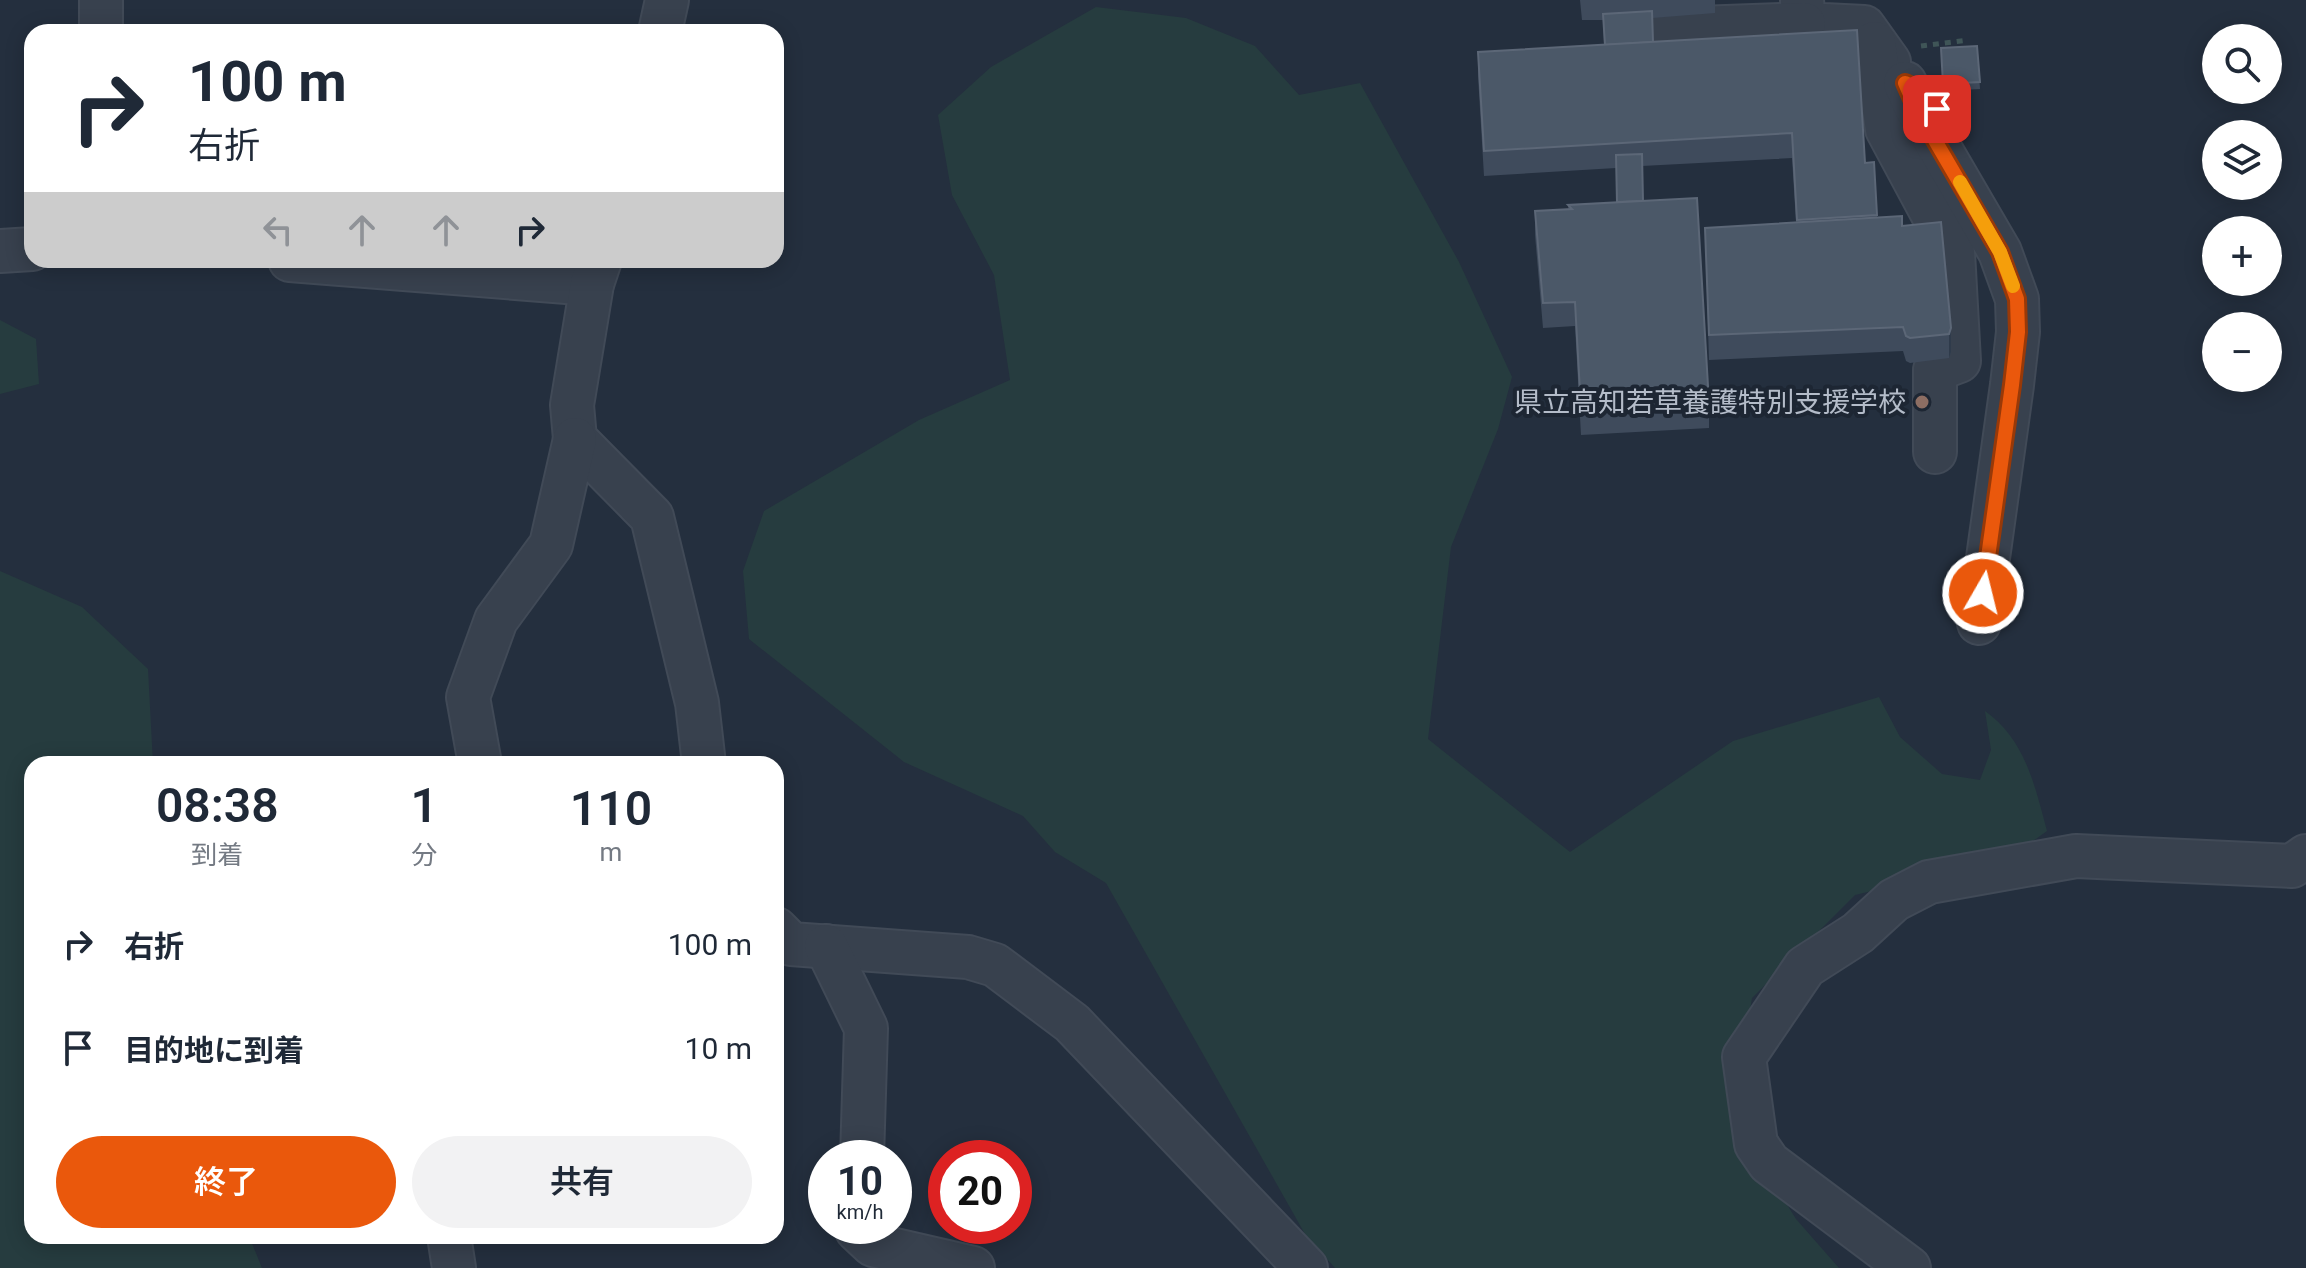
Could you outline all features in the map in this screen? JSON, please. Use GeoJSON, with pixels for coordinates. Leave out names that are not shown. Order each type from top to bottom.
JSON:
{"type":"FeatureCollection","features":[{"type":"Feature","properties":{"kind":"street"},"geometry":{"type":"LineString","coordinates":[[101,0],[101,24]]}},
{"type":"Feature","properties":{"kind":"street"},"geometry":{"type":"LineString","coordinates":[[662,24],[667,0]]}},
{"type":"Feature","properties":{"kind":"street"},"geometry":{"type":"LineString","coordinates":[[1671,29],[1803,12],[1864,27],[1905,83],[1915,106],[2000,252],[2017,299],[2018,332],[1979,623]]}},
{"type":"Feature","properties":{"kind":"street"},"geometry":{"type":"LineString","coordinates":[[1874,43],[1887,129],[1953,252],[1959,361],[1935,370],[1935,452]]}},
{"type":"Feature","properties":{"kind":"street"},"geometry":{"type":"LineString","coordinates":[[1905,83],[1921,90],[1953,127],[2023,243]]}},
{"type":"Feature","properties":{"kind":"street"},"geometry":{"type":"LineString","coordinates":[[0,251],[24,250]]}},
{"type":"Feature","properties":{"kind":"street"},"geometry":{"type":"LineString","coordinates":[[479,756],[468,697],[496,620],[551,545],[575,439],[572,405],[596,272],[494,268]]}},
{"type":"Feature","properties":{"kind":"street"},"geometry":{"type":"LineString","coordinates":[[575,439],[652,517],[697,703],[703,756]]}},
{"type":"Feature","properties":{"kind":"street"},"geometry":{"type":"LineString","coordinates":[[1909,1268],[1769,1163],[1756,1144],[1744,1057],[1805,967],[1858,933],[1894,900],[1929,882],[2076,856],[2292,866],[2306,856]]}},
{"type":"Feature","properties":{"kind":"street"},"geometry":{"type":"LineString","coordinates":[[784,937],[791,944],[968,957],[995,965],[1072,1023],[1306,1268]]}},
{"type":"Feature","properties":{"kind":"street"},"geometry":{"type":"LineString","coordinates":[[826,946],[866,1028],[863,1140]]}},
{"type":"Feature","properties":{"kind":"street"},"geometry":{"type":"LineString","coordinates":[[450,1244],[454,1268]]}},
{"type":"Feature","properties":{"kind":"street"},"geometry":{"type":"LineString","coordinates":[[872,1244],[973,1268]]}},
{"type":"Feature","properties":{"kind":"path"},"geometry":{"type":"LineString","coordinates":[[1927,45],[1968,40]]}},
{"type":"Feature","properties":{"kind":"green space"},"geometry":{"type":"Polygon","coordinates":[[[1096,7],[1186,18],[1255,46],[1299,95],[1360,83],[1459,262],[1512,377],[1498,429],[1451,547],[1428,739],[1570,852],[1733,741],[1879,697],[1900,737],[1942,774],[1980,780],[1991,750],[1985,711],[1999,722],[2019,749],[2033,781],[2047,831],[2009,858],[1855,895],[1752,998],[1732,1117],[1796,1219],[1839,1268],[1335,1268],[1305,1234],[1106,883],[1055,852],[1023,816],[904,762],[749,639],[743,571],[764,511],[919,420],[1010,380],[994,275],[952,195],[938,115],[991,67],[1096,7]]]}},
{"type":"Feature","properties":{"kind":"green space"},"geometry":{"type":"Polygon","coordinates":[[[0,320],[36,339],[39,384],[0,394],[0,320]]]}},
{"type":"Feature","properties":{"kind":"green space"},"geometry":{"type":"Polygon","coordinates":[[[0,571],[82,607],[148,669],[153,756],[24,756],[24,1244],[252,1244],[262,1268],[0,1268],[0,571]]]}},
{"type":"Feature","properties":{"kind":"building"},"geometry":{"type":"Polygon","coordinates":[[[1652,11],[1653,42],[1605,45],[1603,14],[1652,11]]]}},
{"type":"Feature","properties":{"kind":"building"},"geometry":{"type":"Polygon","coordinates":[[[1857,30],[1865,163],[1874,162],[1877,215],[1797,220],[1792,133],[1484,151],[1478,52],[1857,30]]]}},
{"type":"Feature","properties":{"kind":"building"},"geometry":{"type":"Polygon","coordinates":[[[1977,46],[1980,82],[1943,84],[1941,48],[1977,46]]]}},
{"type":"Feature","properties":{"kind":"building"},"geometry":{"type":"Polygon","coordinates":[[[1642,154],[1643,201],[1617,202],[1616,155],[1642,154]]]}},
{"type":"Feature","properties":{"kind":"building"},"geometry":{"type":"Polygon","coordinates":[[[1697,198],[1709,403],[1581,410],[1575,302],[1543,303],[1535,211],[1572,209],[1568,205],[1697,198]]]}},
{"type":"Feature","properties":{"kind":"building"},"geometry":{"type":"Polygon","coordinates":[[[1902,216],[1902,226],[1941,222],[1951,328],[1949,334],[1910,338],[1903,327],[1709,335],[1705,228],[1902,216]]]}},
{"type":"Feature","properties":{"kind":"slow traffic"},"geometry":{"type":"LineString","coordinates":[[1960,182],[2000,252],[2013,286]]}},
{"type":"Feature","properties":{"kind":"place","name":"県立高知若草養護特別支援学校"},"geometry":{"type":"Point","coordinates":[1922,402]}},
{"type":"Feature","properties":{"kind":"route"},"geometry":{"type":"LineString","coordinates":[[1937,109],[1921,90],[1905,83],[1915,106],[2000,252],[2017,299],[2018,332],[2012,385],[1983,593]]}}]}
